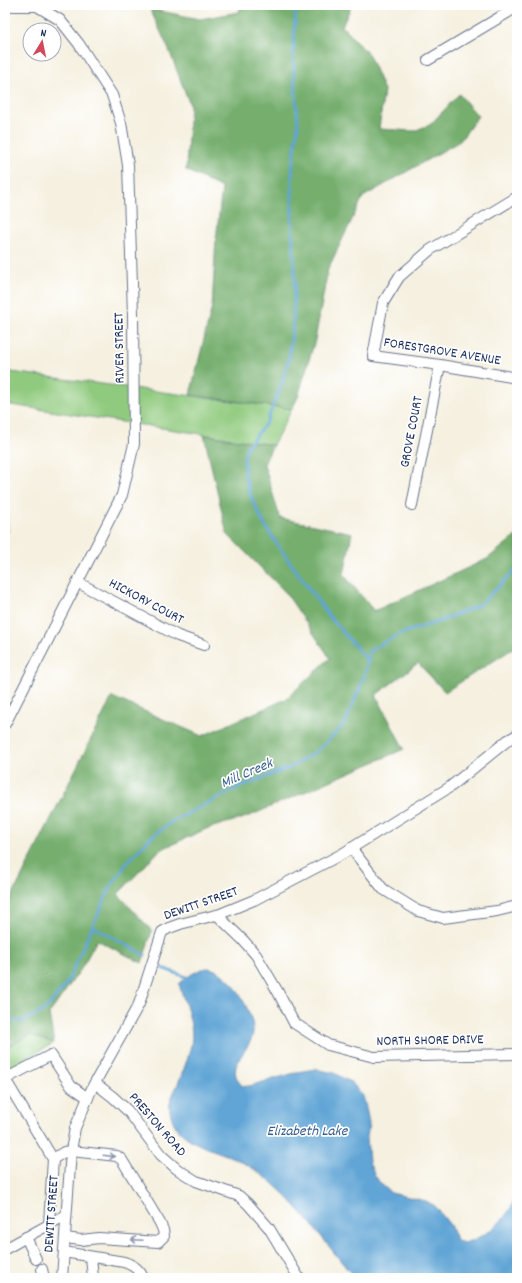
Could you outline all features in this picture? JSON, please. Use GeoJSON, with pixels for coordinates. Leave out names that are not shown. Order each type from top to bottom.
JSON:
{"type":"FeatureCollection","features":[{"type":"Feature","properties":{"kind":"street","name":"RIVER STREET"},"geometry":{"type":"LineString","coordinates":[[5,6],[37,6],[60,20],[79,44],[112,95],[121,123],[128,165],[133,314],[134,444],[122,495],[5,724]]}},
{"type":"Feature","properties":{"kind":"street"},"geometry":{"type":"LineString","coordinates":[[428,60],[517,7]]}},
{"type":"Feature","properties":{"kind":"street","name":"FORESTGROVE AVENUE"},"geometry":{"type":"LineString","coordinates":[[517,198],[430,250],[399,277],[383,303],[373,356],[440,365],[517,378]]}},
{"type":"Feature","properties":{"kind":"street","name":"GROVE COURT"},"geometry":{"type":"LineString","coordinates":[[412,505],[440,365]]}},
{"type":"Feature","properties":{"kind":"street","name":"HICKORY COURT"},"geometry":{"type":"LineString","coordinates":[[77,582],[178,636],[204,645]]}},
{"type":"Feature","properties":{"kind":"street","name":"DEWITT STREET"},"geometry":{"type":"LineString","coordinates":[[62,1278],[71,1151],[75,1128],[95,1083],[139,1004],[162,932],[180,924],[217,915],[254,900],[351,848],[450,787],[517,734]]}},
{"type":"Feature","properties":{"kind":"street"},"geometry":{"type":"LineString","coordinates":[[351,848],[383,889],[418,911],[443,918],[497,911],[517,906]]}},
{"type":"Feature","properties":{"kind":"street","name":"NORTH SHORE DRIVE"},"geometry":{"type":"LineString","coordinates":[[217,915],[256,955],[294,1023],[328,1045],[374,1056],[517,1054]]}},
{"type":"Feature","properties":{"kind":"street"},"geometry":{"type":"LineString","coordinates":[[49,1224],[52,1159],[5,1079],[51,1055],[72,1086],[88,1098]]}},
{"type":"Feature","properties":{"kind":"street","name":"PRESTON ROAD"},"geometry":{"type":"LineString","coordinates":[[95,1083],[128,1111],[161,1155],[176,1169],[196,1180],[239,1196],[248,1204],[269,1228],[299,1278]]}},
{"type":"Feature","properties":{"kind":"street"},"geometry":{"type":"LineString","coordinates":[[52,1159],[64,1152],[71,1151],[116,1156],[122,1160],[160,1223],[164,1236],[158,1242],[99,1238],[81,1240],[65,1238]]}},
{"type":"Feature","properties":{"kind":"street"},"geometry":{"type":"LineString","coordinates":[[5,1249],[66,1215]]}},
{"type":"Feature","properties":{"kind":"street"},"geometry":{"type":"LineString","coordinates":[[26,1237],[36,1259]]}},
{"type":"Feature","properties":{"kind":"street"},"geometry":{"type":"LineString","coordinates":[[64,1252],[124,1262],[133,1265],[141,1273],[143,1278]]}},
{"type":"Feature","properties":{"kind":"street"},"geometry":{"type":"LineString","coordinates":[[91,1257],[93,1278]]}},
{"type":"Feature","properties":{"kind":"green space"},"geometry":{"type":"Polygon","coordinates":[[[241,5],[352,5],[342,26],[369,55],[384,90],[379,129],[414,131],[431,124],[459,94],[478,116],[460,141],[363,197],[328,269],[315,340],[298,397],[292,409],[190,395],[212,307],[216,239],[222,188],[186,170],[190,105],[169,50],[150,9],[200,19],[239,12],[241,5]]]}},
{"type":"Feature","properties":{"kind":"green space"},"geometry":{"type":"Polygon","coordinates":[[[5,364],[11,372],[292,409],[273,445],[5,404],[5,364]]]}},
{"type":"Feature","properties":{"kind":"green space"},"geometry":{"type":"Polygon","coordinates":[[[204,435],[273,445],[264,464],[280,518],[352,533],[344,575],[374,611],[487,559],[517,535],[517,646],[445,692],[418,663],[376,695],[404,749],[247,817],[206,829],[160,850],[118,894],[152,931],[142,963],[97,940],[81,969],[49,1014],[54,1043],[30,1035],[5,1048],[5,910],[112,697],[202,736],[286,699],[330,658],[286,593],[227,534],[204,435]]]}},
{"type":"Feature","properties":{"kind":"green space"},"geometry":{"type":"Polygon","coordinates":[[[5,490],[8,531],[5,537],[5,490]]]}},
{"type":"Feature","properties":{"kind":"green space"},"geometry":{"type":"Polygon","coordinates":[[[30,1035],[54,1043],[5,1070],[5,1048],[30,1035]]]}},
{"type":"Feature","properties":{"kind":"water","name":"Elizabeth Lake"},"geometry":{"type":"Polygon","coordinates":[[[208,968],[219,972],[233,984],[249,1012],[253,1026],[252,1038],[237,1063],[236,1075],[239,1082],[244,1086],[249,1086],[298,1072],[315,1069],[334,1073],[352,1083],[363,1096],[369,1123],[367,1137],[369,1162],[380,1183],[391,1193],[426,1201],[435,1206],[450,1225],[456,1239],[463,1243],[470,1241],[485,1234],[498,1224],[504,1218],[512,1205],[517,1186],[517,1278],[355,1278],[304,1216],[277,1187],[244,1163],[201,1145],[182,1134],[175,1125],[171,1114],[170,1104],[190,1049],[192,1030],[179,984],[196,972],[208,968]]]}},
{"type":"Feature","properties":{"kind":"waterway"},"geometry":{"type":"LineString","coordinates":[[296,5],[293,57],[298,125],[292,172],[292,229],[295,276],[293,323],[289,358],[281,386],[266,423],[246,448],[244,460],[245,476],[251,497],[264,524],[281,550],[328,615],[367,660]]}},
{"type":"Feature","properties":{"kind":"waterway","name":"Mill Creek"},"geometry":{"type":"LineString","coordinates":[[5,1019],[11,1021],[22,1021],[38,1014],[48,1007],[67,983],[109,890],[126,864],[151,837],[173,821],[237,788],[291,767],[316,752],[341,728],[346,721],[364,677],[370,650],[402,633],[438,622],[479,605],[517,568]]}},
{"type":"Feature","properties":{"kind":"waterway"},"geometry":{"type":"LineString","coordinates":[[92,926],[145,955]]}},
{"type":"Feature","properties":{"kind":"waterway"},"geometry":{"type":"LineString","coordinates":[[162,968],[186,977],[187,980]]}}]}
